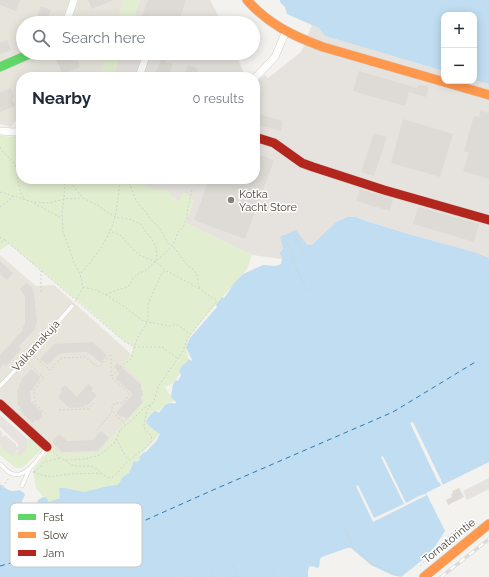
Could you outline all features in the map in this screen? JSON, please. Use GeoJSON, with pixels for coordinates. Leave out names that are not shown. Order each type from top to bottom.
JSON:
{"type":"FeatureCollection","features":[{"type":"Feature","properties":{"kind":"street"},"geometry":{"type":"LineString","coordinates":[[68,16],[74,0]]}},
{"type":"Feature","properties":{"kind":"street"},"geometry":{"type":"LineString","coordinates":[[247,0],[272,23],[306,41],[489,95]]}},
{"type":"Feature","properties":{"kind":"street"},"geometry":{"type":"LineString","coordinates":[[260,73],[275,57],[286,31]]}},
{"type":"Feature","properties":{"kind":"street"},"geometry":{"type":"LineString","coordinates":[[0,67],[16,60]]}},
{"type":"Feature","properties":{"kind":"street"},"geometry":{"type":"LineString","coordinates":[[141,72],[145,60]]}},
{"type":"Feature","properties":{"kind":"street"},"geometry":{"type":"LineString","coordinates":[[0,131],[16,131]]}},
{"type":"Feature","properties":{"kind":"street"},"geometry":{"type":"LineString","coordinates":[[260,139],[274,143],[302,163],[384,190],[489,220]]}},
{"type":"Feature","properties":{"kind":"street"},"geometry":{"type":"LineString","coordinates":[[0,404],[47,448]]}},
{"type":"Feature","properties":{"kind":"street","name":"Tornatorintie"},"geometry":{"type":"LineString","coordinates":[[424,577],[489,524]]}},
{"type":"Feature","properties":{"kind":"lane","name":"Valkamakuja"},"geometry":{"type":"LineString","coordinates":[[0,386],[72,306]]}},
{"type":"Feature","properties":{"kind":"lane"},"geometry":{"type":"LineString","coordinates":[[22,486],[30,469],[47,448]]}},
{"type":"Feature","properties":{"kind":"lane"},"geometry":{"type":"LineString","coordinates":[[0,464],[12,474],[17,475],[30,469]]}},
{"type":"Feature","properties":{"kind":"path"},"geometry":{"type":"LineString","coordinates":[[0,147],[5,155],[16,166]]}},
{"type":"Feature","properties":{"kind":"path"},"geometry":{"type":"LineString","coordinates":[[19,184],[24,199]]}},
{"type":"Feature","properties":{"kind":"path"},"geometry":{"type":"LineString","coordinates":[[64,184],[62,232],[80,274],[83,287],[72,306]]}},
{"type":"Feature","properties":{"kind":"path"},"geometry":{"type":"LineString","coordinates":[[72,184],[83,198],[115,217],[129,219],[141,224],[156,246],[156,262]]}},
{"type":"Feature","properties":{"kind":"path"},"geometry":{"type":"LineString","coordinates":[[80,274],[95,257],[110,231],[118,204],[120,184]]}},
{"type":"Feature","properties":{"kind":"path"},"geometry":{"type":"LineString","coordinates":[[130,184],[136,201],[151,220],[159,227],[168,243],[173,246],[187,265],[197,274],[200,289]]}},
{"type":"Feature","properties":{"kind":"path"},"geometry":{"type":"LineString","coordinates":[[106,294],[130,285],[133,278],[139,273],[145,271],[173,246],[178,232],[183,227],[187,218],[192,190]]}},
{"type":"Feature","properties":{"kind":"path"},"geometry":{"type":"LineString","coordinates":[[0,192],[33,202],[62,218]]}},
{"type":"Feature","properties":{"kind":"path"},"geometry":{"type":"LineString","coordinates":[[0,207],[14,196]]}},
{"type":"Feature","properties":{"kind":"path"},"geometry":{"type":"LineString","coordinates":[[33,202],[49,203],[64,199],[83,198]]}},
{"type":"Feature","properties":{"kind":"path"},"geometry":{"type":"LineString","coordinates":[[47,448],[70,465],[96,468],[106,477],[111,478],[116,475],[129,461],[150,444],[152,436],[145,430],[145,415],[154,401],[158,385],[183,351],[187,339],[216,301],[200,289],[165,270],[156,262],[139,255],[120,236],[110,231]]}},
{"type":"Feature","properties":{"kind":"path"},"geometry":{"type":"LineString","coordinates":[[293,232],[304,255]]}},
{"type":"Feature","properties":{"kind":"path"},"geometry":{"type":"LineString","coordinates":[[283,235],[307,291]]}},
{"type":"Feature","properties":{"kind":"path"},"geometry":{"type":"LineString","coordinates":[[0,237],[124,341],[134,347],[162,347],[177,358]]}},
{"type":"Feature","properties":{"kind":"path"},"geometry":{"type":"LineString","coordinates":[[0,243],[5,240]]}},
{"type":"Feature","properties":{"kind":"path"},"geometry":{"type":"LineString","coordinates":[[41,270],[41,292]]}},
{"type":"Feature","properties":{"kind":"path"},"geometry":{"type":"LineString","coordinates":[[111,376],[122,364],[128,362],[132,357],[137,339],[148,321],[148,304],[161,275],[165,270]]}},
{"type":"Feature","properties":{"kind":"path"},"geometry":{"type":"LineString","coordinates":[[83,287],[106,294],[143,320],[170,326],[178,325],[190,335]]}},
{"type":"Feature","properties":{"kind":"path"},"geometry":{"type":"LineString","coordinates":[[31,353],[50,370],[62,358],[85,357],[96,366],[100,366],[111,354],[111,376],[130,394],[123,403],[115,403],[112,407],[112,412],[97,430]]}},
{"type":"Feature","properties":{"kind":"path"},"geometry":{"type":"LineString","coordinates":[[25,360],[44,378],[34,390],[35,403],[46,414]]}},
{"type":"Feature","properties":{"kind":"path"},"geometry":{"type":"LineString","coordinates":[[59,410],[88,409],[93,404]]}},
{"type":"Feature","properties":{"kind":"path"},"geometry":{"type":"LineString","coordinates":[[65,460],[85,459],[100,455],[115,442],[120,430],[144,408],[151,405]]}},
{"type":"Feature","properties":{"kind":"path"},"geometry":{"type":"LineString","coordinates":[[112,412],[126,425]]}},
{"type":"Feature","properties":{"kind":"path"},"geometry":{"type":"LineString","coordinates":[[116,439],[124,456],[129,461]]}},
{"type":"Feature","properties":{"kind":"path"},"geometry":{"type":"LineString","coordinates":[[61,458],[44,462],[33,472],[50,477],[69,474],[101,473]]}},
{"type":"Feature","properties":{"kind":"path"},"geometry":{"type":"LineString","coordinates":[[0,490],[12,474]]}},
{"type":"Feature","properties":{"kind":"path"},"geometry":{"type":"LineString","coordinates":[[345,527],[352,545],[372,564],[398,575]]}},
{"type":"Feature","properties":{"kind":"path"},"geometry":{"type":"LineString","coordinates":[[420,566],[457,528]]}},
{"type":"Feature","properties":{"kind":"path"},"geometry":{"type":"LineString","coordinates":[[309,557],[312,566]]}},
{"type":"Feature","properties":{"kind":"path"},"geometry":{"type":"LineString","coordinates":[[230,562],[240,577]]}},
{"type":"Feature","properties":{"kind":"path"},"geometry":{"type":"LineString","coordinates":[[269,567],[277,577]]}},
{"type":"Feature","properties":{"kind":"path"},"geometry":{"type":"LineString","coordinates":[[213,572],[214,577]]}},
{"type":"Feature","properties":{"kind":"shaded area"},"geometry":{"type":"Polygon","coordinates":[[[0,0],[124,0],[119,16],[16,16],[16,60],[105,60],[101,72],[16,72],[16,120],[11,127],[0,124],[0,0]]]}},
{"type":"Feature","properties":{"kind":"shaded area"},"geometry":{"type":"Polygon","coordinates":[[[140,0],[210,0],[218,16],[134,16],[140,0]]]}},
{"type":"Feature","properties":{"kind":"shaded area"},"geometry":{"type":"Polygon","coordinates":[[[312,25],[319,28],[325,36],[441,70],[441,84],[477,84],[477,81],[489,84],[489,258],[474,252],[405,233],[356,217],[336,222],[312,245],[307,245],[280,237],[283,249],[282,259],[252,255],[186,223],[194,200],[179,201],[157,190],[146,187],[144,184],[260,184],[260,79],[265,75],[268,78],[301,52],[312,25]]]}},
{"type":"Feature","properties":{"kind":"shaded area"},"geometry":{"type":"Polygon","coordinates":[[[119,60],[239,60],[243,72],[115,72],[119,60]]]}},
{"type":"Feature","properties":{"kind":"shaded area"},"geometry":{"type":"Polygon","coordinates":[[[0,255],[36,286],[54,285],[131,354],[123,364],[142,382],[143,403],[99,452],[60,454],[52,447],[50,449],[0,404],[0,255]]]}},
{"type":"Feature","properties":{"kind":"shaded area"},"geometry":{"type":"Polygon","coordinates":[[[0,415],[28,439],[27,448],[20,456],[17,455],[17,450],[14,452],[14,456],[2,450],[3,446],[1,444],[0,445],[0,430],[3,433],[1,436],[2,437],[5,435],[16,444],[17,447],[18,444],[0,427],[0,415]]]}},
{"type":"Feature","properties":{"kind":"shaded area"},"geometry":{"type":"Polygon","coordinates":[[[489,478],[489,489],[467,500],[463,491],[489,478]]]}},
{"type":"Feature","properties":{"kind":"green space"},"geometry":{"type":"Polygon","coordinates":[[[124,0],[140,0],[134,16],[119,16],[124,0]]]}},
{"type":"Feature","properties":{"kind":"green space"},"geometry":{"type":"Polygon","coordinates":[[[105,60],[119,60],[115,72],[101,72],[105,60]]]}},
{"type":"Feature","properties":{"kind":"green space"},"geometry":{"type":"Polygon","coordinates":[[[0,135],[10,137],[16,136],[16,184],[143,184],[147,187],[171,192],[170,197],[179,201],[183,192],[194,200],[186,223],[252,255],[247,269],[197,326],[189,338],[186,347],[189,361],[173,383],[164,387],[175,401],[167,403],[159,410],[149,415],[146,422],[160,434],[139,456],[140,459],[136,462],[134,461],[129,473],[123,477],[117,485],[84,492],[65,488],[60,494],[60,498],[48,502],[36,488],[33,470],[52,447],[61,454],[99,452],[143,403],[142,382],[122,364],[131,354],[134,347],[124,341],[9,244],[0,250],[0,135]]]}},
{"type":"Feature","properties":{"kind":"green space"},"geometry":{"type":"Polygon","coordinates":[[[30,437],[41,447],[41,450],[22,468],[16,468],[0,455],[1,444],[14,452],[16,450],[18,452],[27,448],[28,439],[30,437]]]}},
{"type":"Feature","properties":{"kind":"water"},"geometry":{"type":"Polygon","coordinates":[[[280,0],[489,0],[489,84],[477,81],[477,12],[441,12],[441,70],[325,36],[319,28],[287,14],[285,7],[280,0]]]}},
{"type":"Feature","properties":{"kind":"water"},"geometry":{"type":"Polygon","coordinates":[[[348,217],[356,217],[405,233],[474,252],[489,258],[489,462],[426,493],[445,531],[425,558],[401,577],[392,575],[371,565],[351,548],[347,548],[322,557],[320,559],[319,567],[309,567],[308,577],[0,577],[0,484],[9,490],[19,490],[25,495],[22,503],[10,503],[10,567],[142,567],[142,503],[37,503],[38,500],[43,497],[47,498],[48,502],[60,498],[59,488],[84,492],[117,485],[123,477],[129,473],[134,461],[136,462],[140,460],[139,457],[157,440],[160,434],[146,422],[152,413],[156,411],[159,413],[166,404],[176,403],[171,397],[173,384],[176,380],[178,381],[181,375],[179,371],[182,366],[189,359],[191,361],[192,360],[186,347],[190,338],[217,307],[216,305],[222,297],[224,298],[234,283],[243,274],[263,265],[276,266],[281,264],[282,259],[280,253],[283,249],[280,237],[296,230],[307,245],[312,245],[336,222],[348,217]]]}},
{"type":"Feature","properties":{"kind":"pier"},"geometry":{"type":"Polygon","coordinates":[[[413,422],[443,485],[438,482],[410,423],[413,422]]]}},
{"type":"Feature","properties":{"kind":"pier"},"geometry":{"type":"Polygon","coordinates":[[[383,456],[406,503],[421,495],[427,495],[373,522],[356,486],[358,485],[374,518],[404,504],[381,457],[383,456]]]}},
{"type":"Feature","properties":{"kind":"building"},"geometry":{"type":"Polygon","coordinates":[[[0,0],[20,0],[16,11],[0,5],[0,0]]]}},
{"type":"Feature","properties":{"kind":"building"},"geometry":{"type":"Polygon","coordinates":[[[88,0],[114,0],[92,9],[88,0]]]}},
{"type":"Feature","properties":{"kind":"building"},"geometry":{"type":"Polygon","coordinates":[[[148,0],[186,0],[180,16],[142,16],[148,0]]]}},
{"type":"Feature","properties":{"kind":"building"},"geometry":{"type":"Polygon","coordinates":[[[41,6],[51,10],[49,16],[37,16],[41,6]]]}},
{"type":"Feature","properties":{"kind":"building"},"geometry":{"type":"Polygon","coordinates":[[[7,40],[11,50],[0,54],[0,43],[7,40]]]}},
{"type":"Feature","properties":{"kind":"building"},"geometry":{"type":"Polygon","coordinates":[[[56,60],[77,60],[80,67],[69,72],[62,72],[56,60]]]}},
{"type":"Feature","properties":{"kind":"building"},"geometry":{"type":"Polygon","coordinates":[[[161,60],[167,60],[166,62],[173,64],[170,72],[156,72],[161,60]]]}},
{"type":"Feature","properties":{"kind":"building"},"geometry":{"type":"Polygon","coordinates":[[[188,65],[198,69],[197,72],[185,72],[188,65]]]}},
{"type":"Feature","properties":{"kind":"building"},"geometry":{"type":"Polygon","coordinates":[[[359,71],[417,88],[419,84],[429,87],[426,97],[409,92],[405,106],[353,91],[359,71]]]}},
{"type":"Feature","properties":{"kind":"building"},"geometry":{"type":"Polygon","coordinates":[[[11,88],[15,106],[0,112],[0,92],[11,88]]]}},
{"type":"Feature","properties":{"kind":"building"},"geometry":{"type":"Polygon","coordinates":[[[480,111],[489,113],[489,179],[463,171],[469,153],[464,151],[474,116],[479,117],[480,111]]]}},
{"type":"Feature","properties":{"kind":"building"},"geometry":{"type":"Polygon","coordinates":[[[260,115],[283,121],[281,131],[260,125],[260,115]]]}},
{"type":"Feature","properties":{"kind":"building"},"geometry":{"type":"Polygon","coordinates":[[[403,119],[453,134],[440,177],[391,163],[403,119]]]}},
{"type":"Feature","properties":{"kind":"building"},"geometry":{"type":"Polygon","coordinates":[[[374,133],[387,137],[374,176],[361,172],[374,133]]]}},
{"type":"Feature","properties":{"kind":"building","name":"Kotka Yacht Store"},"geometry":{"type":"Polygon","coordinates":[[[260,155],[274,160],[245,239],[194,220],[207,184],[260,184],[260,155]]]}},
{"type":"Feature","properties":{"kind":"building"},"geometry":{"type":"Polygon","coordinates":[[[360,189],[393,199],[390,211],[356,201],[360,189]]]}},
{"type":"Feature","properties":{"kind":"building"},"geometry":{"type":"Polygon","coordinates":[[[418,207],[479,224],[474,242],[413,224],[418,207]]]}},
{"type":"Feature","properties":{"kind":"building"},"geometry":{"type":"Polygon","coordinates":[[[0,261],[13,273],[7,280],[0,274],[0,261]]]}},
{"type":"Feature","properties":{"kind":"building"},"geometry":{"type":"Polygon","coordinates":[[[26,283],[32,287],[34,293],[37,322],[34,330],[19,346],[21,349],[6,366],[3,364],[0,368],[0,355],[23,330],[22,329],[25,324],[25,296],[20,289],[26,283]]]}},
{"type":"Feature","properties":{"kind":"building"},"geometry":{"type":"Polygon","coordinates":[[[92,342],[107,355],[101,363],[86,352],[62,353],[56,356],[48,365],[40,359],[54,344],[92,342]]]}},
{"type":"Feature","properties":{"kind":"building"},"geometry":{"type":"Polygon","coordinates":[[[117,363],[141,385],[141,389],[143,391],[143,395],[141,397],[142,403],[127,419],[116,413],[133,394],[115,378],[119,374],[114,367],[117,363]]]}},
{"type":"Feature","properties":{"kind":"building"},"geometry":{"type":"Polygon","coordinates":[[[31,369],[41,377],[32,391],[30,391],[31,402],[33,402],[33,404],[43,412],[41,414],[43,415],[38,421],[36,420],[33,423],[23,414],[24,413],[20,410],[20,406],[18,406],[17,389],[19,389],[21,380],[31,369]]]}},
{"type":"Feature","properties":{"kind":"building"},"geometry":{"type":"Polygon","coordinates":[[[88,384],[93,388],[91,391],[97,395],[88,405],[84,405],[84,407],[69,408],[58,397],[62,392],[60,390],[65,385],[77,397],[88,384]]]}},
{"type":"Feature","properties":{"kind":"building"},"geometry":{"type":"Polygon","coordinates":[[[101,431],[109,438],[97,451],[62,452],[52,442],[59,434],[67,441],[93,440],[101,431]]]}},
{"type":"Feature","properties":{"kind":"building"},"geometry":{"type":"Polygon","coordinates":[[[459,488],[464,497],[448,505],[446,500],[452,497],[452,491],[459,488]]]}},
{"type":"Feature","properties":{"kind":"ferry route"},"geometry":{"type":"LineString","coordinates":[[142,522],[393,412],[477,361]]}},
{"type":"Feature","properties":{"kind":"ferry route"},"geometry":{"type":"LineString","coordinates":[[0,566],[10,563]]}},
{"type":"Feature","properties":{"kind":"railway"},"geometry":{"type":"LineString","coordinates":[[441,577],[489,539]]}},
{"type":"Feature","properties":{"kind":"traffic: fast"},"geometry":{"type":"LineString","coordinates":[[0,67],[16,60]]}},
{"type":"Feature","properties":{"kind":"traffic: slow"},"geometry":{"type":"LineString","coordinates":[[247,0],[272,23],[291,34],[312,43],[489,95]]}},
{"type":"Feature","properties":{"kind":"traffic: slow"},"geometry":{"type":"LineString","coordinates":[[424,577],[489,524]]}},
{"type":"Feature","properties":{"kind":"traffic: jam"},"geometry":{"type":"LineString","coordinates":[[260,139],[274,143],[302,163],[313,167],[384,190],[489,220]]}},
{"type":"Feature","properties":{"kind":"traffic: jam"},"geometry":{"type":"LineString","coordinates":[[0,404],[47,447]]}},
{"type":"Feature","properties":{"kind":"place","name":"Kotka Yacht Store"},"geometry":{"type":"Point","coordinates":[231,200]}}]}
